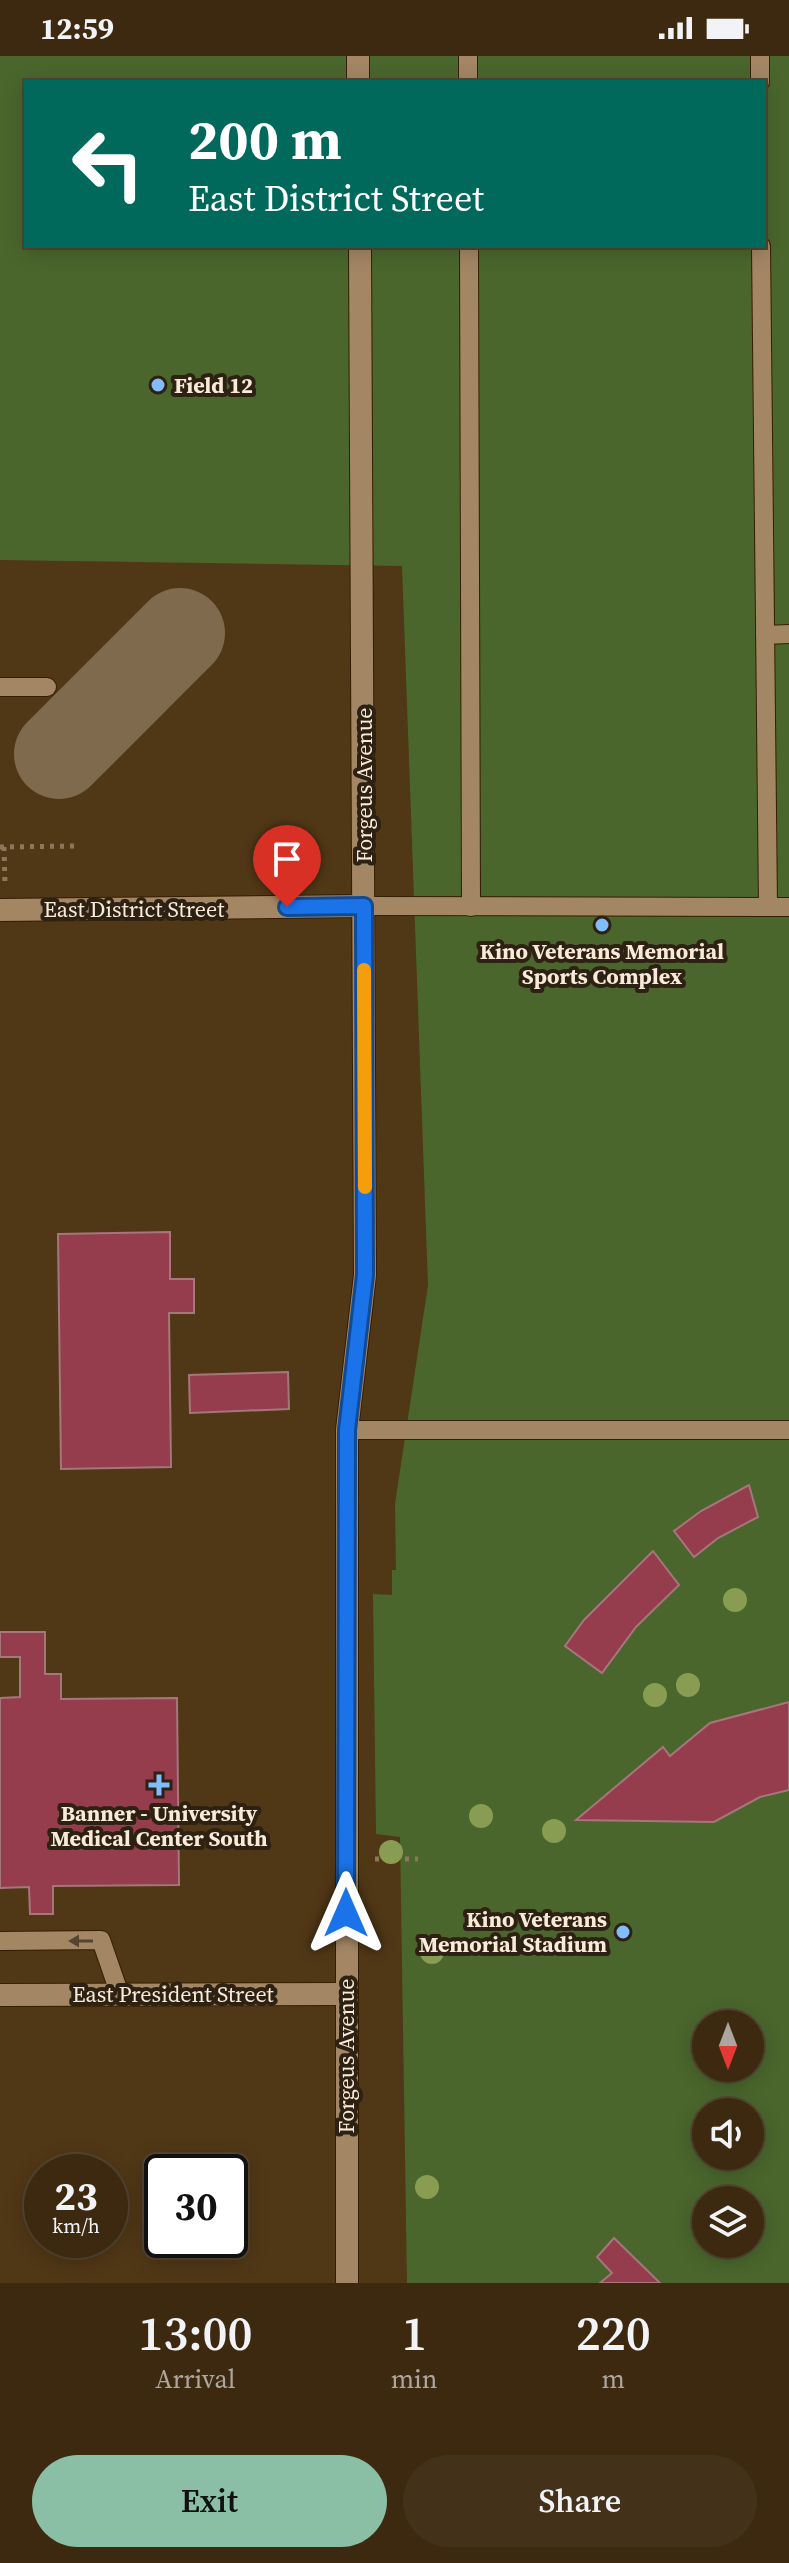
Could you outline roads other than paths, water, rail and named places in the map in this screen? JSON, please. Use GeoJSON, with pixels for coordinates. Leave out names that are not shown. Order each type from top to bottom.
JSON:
{"type":"FeatureCollection","features":[{"type":"Feature","properties":{"kind":"street"},"geometry":{"type":"LineString","coordinates":[[358,56],[358,80]]}},
{"type":"Feature","properties":{"kind":"street","name":"Forgeus Avenue"},"geometry":{"type":"LineString","coordinates":[[347,2283],[347,1430],[365,1275],[360,248]]}},
{"type":"Feature","properties":{"kind":"street","name":"East District Street"},"geometry":{"type":"LineString","coordinates":[[3,910],[364,906]]}},
{"type":"Feature","properties":{"kind":"street","name":"East President Street"},"geometry":{"type":"LineString","coordinates":[[0,1995],[345,1994]]}},
{"type":"Feature","properties":{"kind":"lane"},"geometry":{"type":"LineString","coordinates":[[468,56],[468,80]]}},
{"type":"Feature","properties":{"kind":"lane"},"geometry":{"type":"LineString","coordinates":[[760,56],[760,80]]}},
{"type":"Feature","properties":{"kind":"lane"},"geometry":{"type":"LineString","coordinates":[[469,248],[471,907]]}},
{"type":"Feature","properties":{"kind":"lane"},"geometry":{"type":"LineString","coordinates":[[761,248],[768,907]]}},
{"type":"Feature","properties":{"kind":"lane"},"geometry":{"type":"LineString","coordinates":[[765,635],[789,634]]}},
{"type":"Feature","properties":{"kind":"lane"},"geometry":{"type":"LineString","coordinates":[[0,687],[47,687]]}},
{"type":"Feature","properties":{"kind":"lane"},"geometry":{"type":"LineString","coordinates":[[364,906],[789,907]]}},
{"type":"Feature","properties":{"kind":"lane"},"geometry":{"type":"LineString","coordinates":[[347,1430],[789,1430]]}},
{"type":"Feature","properties":{"kind":"lane"},"geometry":{"type":"LineString","coordinates":[[0,1941],[101,1940],[120,1995]]}},
{"type":"Feature","properties":{"kind":"place","name":"Field 12"},"geometry":{"type":"Point","coordinates":[158,385]}},
{"type":"Feature","properties":{"kind":"place","name":"Kino Veterans Memorial Sports Complex"},"geometry":{"type":"Point","coordinates":[602,925]}},
{"type":"Feature","properties":{"kind":"place","name":"Banner - University Medical Center South"},"geometry":{"type":"Point","coordinates":[159,1785]}},
{"type":"Feature","properties":{"kind":"place","name":"Kino Veterans Memorial Stadium"},"geometry":{"type":"Point","coordinates":[623,1932]}}]}
